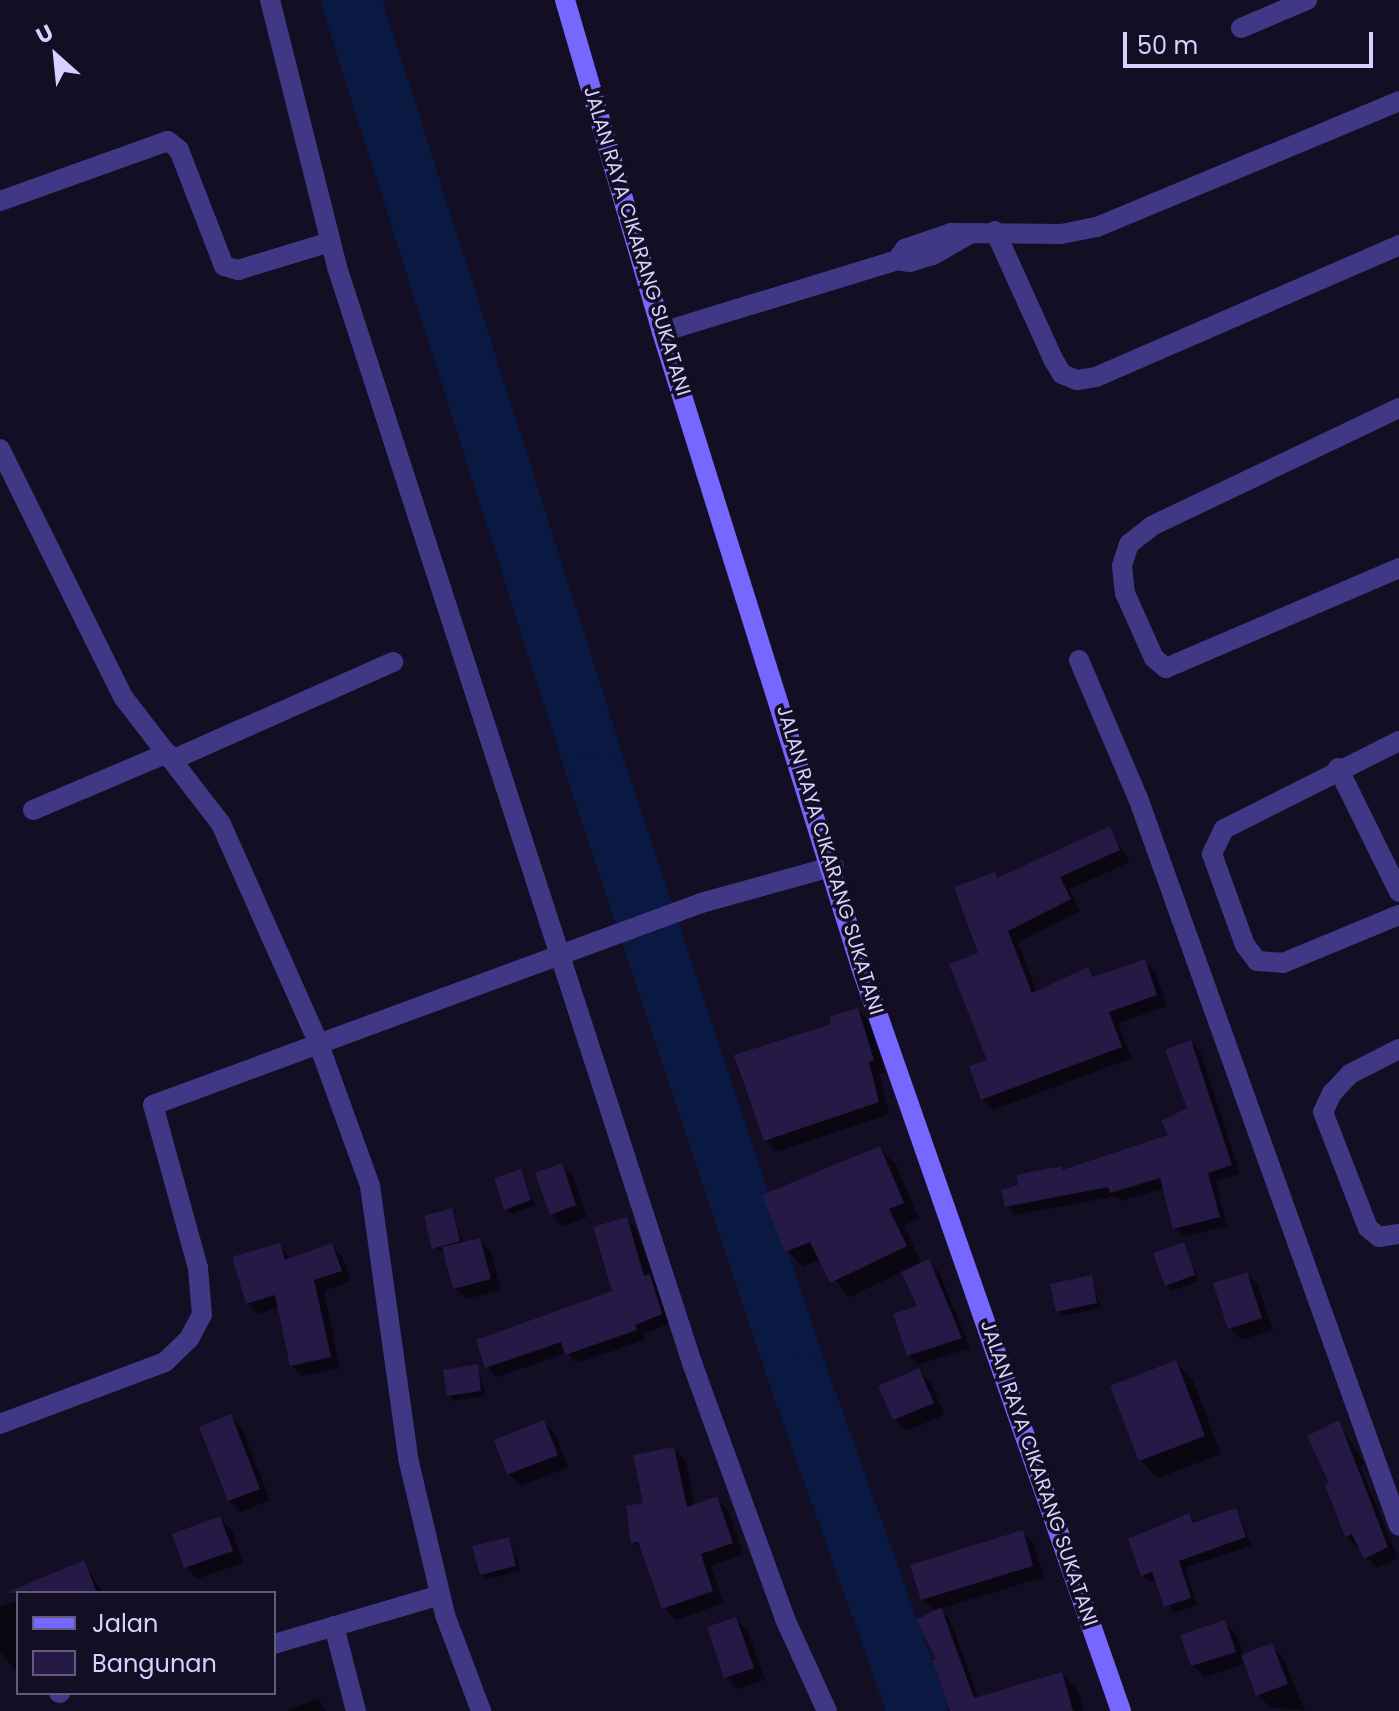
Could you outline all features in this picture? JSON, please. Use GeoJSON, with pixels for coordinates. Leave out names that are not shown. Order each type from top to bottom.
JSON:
{"type":"FeatureCollection","features":[{"type":"Feature","properties":{"kind":"main road","name":"JALAN RAYA CIKARANG SUKATANI"},"geometry":{"type":"LineString","coordinates":[[565,0],[662,332],[834,866],[861,967],[1121,1711]]}},
{"type":"Feature","properties":{"kind":"street"},"geometry":{"type":"LineString","coordinates":[[270,0],[330,242],[564,955],[692,1363],[785,1619],[827,1711]]}},
{"type":"Feature","properties":{"kind":"street"},"geometry":{"type":"LineString","coordinates":[[1241,28],[1307,0]]}},
{"type":"Feature","properties":{"kind":"street"},"geometry":{"type":"LineString","coordinates":[[662,332],[897,260],[905,249],[927,240],[995,231],[1061,234],[1097,227],[1399,101]]}},
{"type":"Feature","properties":{"kind":"street"},"geometry":{"type":"LineString","coordinates":[[0,201],[168,141],[179,150],[224,266],[238,270],[330,242]]}},
{"type":"Feature","properties":{"kind":"street"},"geometry":{"type":"LineString","coordinates":[[995,231],[1053,359],[1062,374],[1077,380],[1096,377],[1399,245]]}},
{"type":"Feature","properties":{"kind":"street"},"geometry":{"type":"LineString","coordinates":[[1399,408],[1152,526],[1129,544],[1122,566],[1131,606],[1154,658],[1166,668],[1399,568]]}},
{"type":"Feature","properties":{"kind":"street"},"geometry":{"type":"LineString","coordinates":[[0,450],[123,697],[221,824],[318,1042],[370,1186],[408,1458],[440,1595],[481,1711]]}},
{"type":"Feature","properties":{"kind":"street"},"geometry":{"type":"LineString","coordinates":[[1079,660],[1138,798],[1399,1526]]}},
{"type":"Feature","properties":{"kind":"street"},"geometry":{"type":"LineString","coordinates":[[33,810],[169,757],[393,662]]}},
{"type":"Feature","properties":{"kind":"street"},"geometry":{"type":"LineString","coordinates":[[1399,741],[1338,768],[1224,829],[1215,840],[1212,854],[1245,945],[1257,961],[1283,963],[1399,915]]}},
{"type":"Feature","properties":{"kind":"street"},"geometry":{"type":"LineString","coordinates":[[1338,768],[1399,892]]}},
{"type":"Feature","properties":{"kind":"street"},"geometry":{"type":"LineString","coordinates":[[0,1424],[135,1376],[165,1362],[189,1339],[202,1315],[198,1268],[153,1105],[701,903],[834,866]]}},
{"type":"Feature","properties":{"kind":"street"},"geometry":{"type":"LineString","coordinates":[[1399,1049],[1350,1074],[1332,1093],[1323,1112],[1368,1228],[1379,1237],[1399,1234]]}},
{"type":"Feature","properties":{"kind":"street"},"geometry":{"type":"LineString","coordinates":[[276,1643],[440,1595]]}},
{"type":"Feature","properties":{"kind":"street"},"geometry":{"type":"LineString","coordinates":[[334,1626],[356,1711]]}},
{"type":"Feature","properties":{"kind":"building"},"geometry":{"type":"Polygon","coordinates":[[[1110,826],[1120,850],[1060,877],[1071,899],[1008,931],[1032,993],[1088,967],[1093,977],[1145,959],[1157,995],[1109,1012],[1122,1047],[981,1100],[969,1066],[987,1060],[949,964],[978,953],[954,887],[995,872],[997,878],[1110,826]]]}},
{"type":"Feature","properties":{"kind":"building"},"geometry":{"type":"Polygon","coordinates":[[[858,1008],[874,1060],[869,1062],[879,1102],[764,1141],[734,1055],[831,1024],[829,1017],[858,1008]]]}},
{"type":"Feature","properties":{"kind":"building"},"geometry":{"type":"Polygon","coordinates":[[[1191,1040],[1232,1165],[1208,1173],[1220,1217],[1173,1229],[1160,1178],[1110,1193],[1108,1187],[1005,1207],[1001,1190],[1018,1185],[1016,1175],[1062,1166],[1062,1170],[1168,1135],[1161,1121],[1187,1108],[1165,1050],[1191,1040]]]}},
{"type":"Feature","properties":{"kind":"building"},"geometry":{"type":"Polygon","coordinates":[[[880,1146],[904,1203],[889,1209],[907,1246],[830,1283],[810,1242],[785,1252],[762,1195],[880,1146]]]}},
{"type":"Feature","properties":{"kind":"building"},"geometry":{"type":"Polygon","coordinates":[[[562,1163],[576,1205],[550,1215],[535,1173],[562,1163]]]}},
{"type":"Feature","properties":{"kind":"building"},"geometry":{"type":"Polygon","coordinates":[[[521,1169],[531,1200],[504,1210],[494,1178],[521,1169]]]}},
{"type":"Feature","properties":{"kind":"building"},"geometry":{"type":"Polygon","coordinates":[[[452,1208],[460,1241],[432,1249],[424,1216],[452,1208]]]}},
{"type":"Feature","properties":{"kind":"building"},"geometry":{"type":"Polygon","coordinates":[[[627,1217],[644,1276],[650,1274],[662,1314],[635,1325],[637,1330],[565,1355],[561,1342],[485,1368],[476,1340],[612,1291],[593,1227],[627,1217]]]}},
{"type":"Feature","properties":{"kind":"building"},"geometry":{"type":"Polygon","coordinates":[[[480,1238],[491,1279],[453,1289],[442,1247],[480,1238]]]}},
{"type":"Feature","properties":{"kind":"building"},"geometry":{"type":"Polygon","coordinates":[[[1184,1242],[1195,1275],[1165,1286],[1153,1253],[1184,1242]]]}},
{"type":"Feature","properties":{"kind":"building"},"geometry":{"type":"Polygon","coordinates":[[[280,1243],[285,1260],[332,1243],[342,1271],[314,1280],[331,1357],[290,1366],[275,1295],[246,1304],[232,1257],[280,1243]]]}},
{"type":"Feature","properties":{"kind":"building"},"geometry":{"type":"Polygon","coordinates":[[[929,1259],[962,1338],[907,1356],[893,1314],[917,1306],[901,1272],[929,1259]]]}},
{"type":"Feature","properties":{"kind":"building"},"geometry":{"type":"Polygon","coordinates":[[[1247,1272],[1262,1318],[1228,1329],[1213,1283],[1247,1272]]]}},
{"type":"Feature","properties":{"kind":"building"},"geometry":{"type":"Polygon","coordinates":[[[1092,1275],[1097,1303],[1056,1312],[1050,1284],[1092,1275]]]}},
{"type":"Feature","properties":{"kind":"building"},"geometry":{"type":"Polygon","coordinates":[[[1176,1360],[1205,1436],[1139,1461],[1110,1386],[1176,1360]]]}},
{"type":"Feature","properties":{"kind":"building"},"geometry":{"type":"Polygon","coordinates":[[[478,1364],[481,1391],[447,1396],[443,1370],[478,1364]]]}},
{"type":"Feature","properties":{"kind":"building"},"geometry":{"type":"Polygon","coordinates":[[[919,1368],[934,1403],[893,1420],[878,1386],[919,1368]]]}},
{"type":"Feature","properties":{"kind":"building"},"geometry":{"type":"Polygon","coordinates":[[[231,1414],[260,1489],[228,1501],[199,1427],[231,1414]]]}},
{"type":"Feature","properties":{"kind":"building"},"geometry":{"type":"Polygon","coordinates":[[[544,1420],[558,1455],[507,1475],[494,1440],[544,1420]]]}},
{"type":"Feature","properties":{"kind":"building"},"geometry":{"type":"Polygon","coordinates":[[[1339,1420],[1388,1547],[1364,1559],[1352,1534],[1345,1537],[1325,1485],[1329,1483],[1307,1436],[1339,1420]]]}},
{"type":"Feature","properties":{"kind":"building"},"geometry":{"type":"Polygon","coordinates":[[[674,1447],[687,1507],[717,1496],[733,1543],[701,1554],[713,1591],[662,1609],[638,1542],[631,1543],[626,1506],[643,1503],[633,1455],[674,1447]]]}},
{"type":"Feature","properties":{"kind":"building"},"geometry":{"type":"Polygon","coordinates":[[[1236,1508],[1246,1537],[1179,1561],[1191,1598],[1164,1607],[1152,1572],[1141,1576],[1128,1539],[1189,1513],[1193,1523],[1236,1508]]]}},
{"type":"Feature","properties":{"kind":"building"},"geometry":{"type":"Polygon","coordinates":[[[220,1516],[233,1551],[184,1568],[172,1534],[220,1516]]]}},
{"type":"Feature","properties":{"kind":"building"},"geometry":{"type":"Polygon","coordinates":[[[1023,1530],[1033,1566],[921,1600],[910,1565],[1023,1530]]]}},
{"type":"Feature","properties":{"kind":"building"},"geometry":{"type":"Polygon","coordinates":[[[509,1537],[516,1566],[480,1575],[472,1546],[509,1537]]]}},
{"type":"Feature","properties":{"kind":"building"},"geometry":{"type":"Polygon","coordinates":[[[84,1560],[96,1591],[16,1591],[6,1593],[84,1560]]]}},
{"type":"Feature","properties":{"kind":"building"},"geometry":{"type":"Polygon","coordinates":[[[941,1607],[974,1698],[1062,1672],[1073,1711],[950,1711],[932,1660],[936,1659],[916,1620],[941,1607]]]}},
{"type":"Feature","properties":{"kind":"building"},"geometry":{"type":"Polygon","coordinates":[[[736,1617],[754,1668],[724,1678],[707,1627],[736,1617]]]}},
{"type":"Feature","properties":{"kind":"building"},"geometry":{"type":"Polygon","coordinates":[[[1225,1620],[1236,1652],[1191,1666],[1180,1635],[1225,1620]]]}},
{"type":"Feature","properties":{"kind":"building"},"geometry":{"type":"Polygon","coordinates":[[[1272,1643],[1288,1684],[1256,1696],[1241,1655],[1272,1643]]]}},
{"type":"Feature","properties":{"kind":"waterway"},"geometry":{"type":"LineString","coordinates":[[351,0],[600,782],[802,1387],[918,1711]]}}]}
